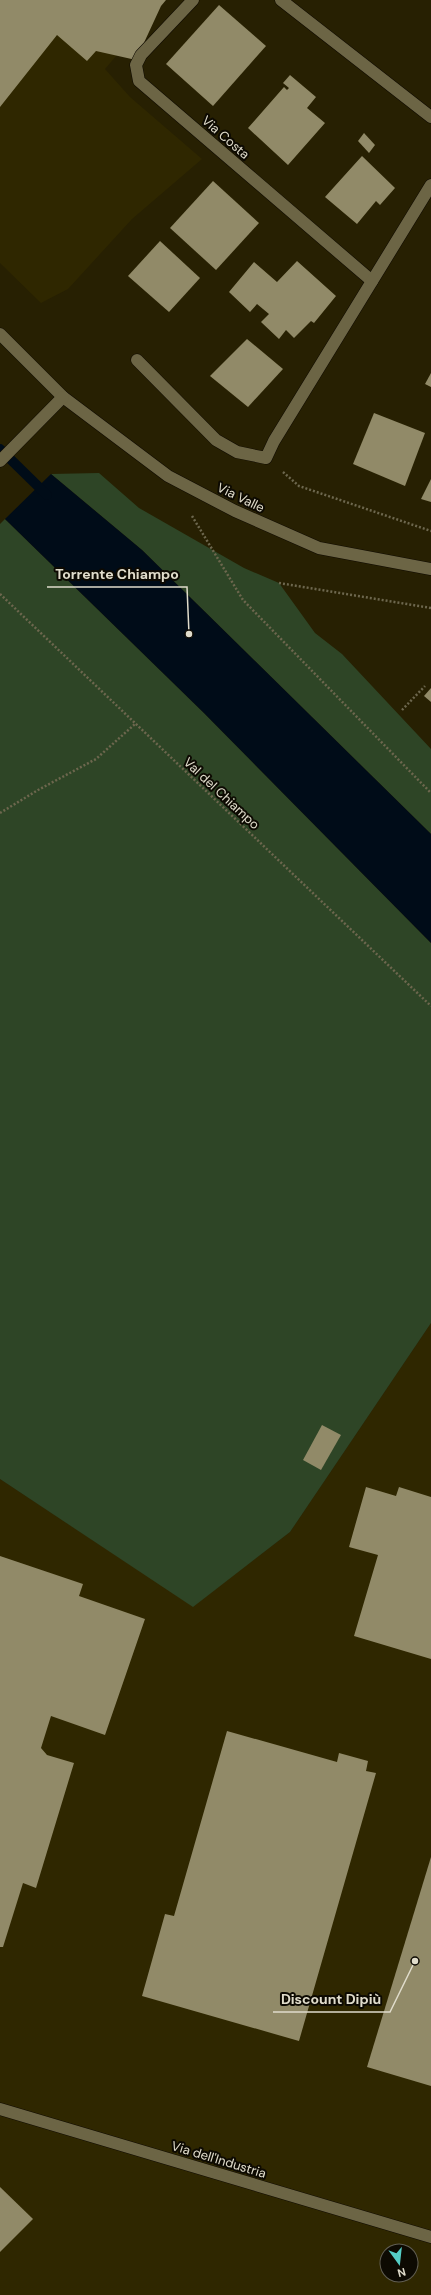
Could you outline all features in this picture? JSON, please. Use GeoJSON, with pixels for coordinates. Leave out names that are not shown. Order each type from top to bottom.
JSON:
{"type":"FeatureCollection","features":[{"type":"Feature","properties":{"kind":"street","name":"Via Costa"},"geometry":{"type":"LineString","coordinates":[[193,0],[141,55],[136,65],[139,81],[372,282]]}},
{"type":"Feature","properties":{"kind":"street"},"geometry":{"type":"LineString","coordinates":[[281,0],[431,117]]}},
{"type":"Feature","properties":{"kind":"street"},"geometry":{"type":"LineString","coordinates":[[137,360],[216,440],[237,452],[266,458],[274,441],[431,185]]}},
{"type":"Feature","properties":{"kind":"street","name":"Via Valle"},"geometry":{"type":"LineString","coordinates":[[0,334],[63,397],[168,476],[235,511],[319,548],[431,569]]}},
{"type":"Feature","properties":{"kind":"street"},"geometry":{"type":"LineString","coordinates":[[0,461],[63,397]]}},
{"type":"Feature","properties":{"kind":"street","name":"Via dell'Industria"},"geometry":{"type":"LineString","coordinates":[[0,2109],[431,2237]]}},
{"type":"Feature","properties":{"kind":"path"},"geometry":{"type":"LineString","coordinates":[[266,458],[299,486],[431,532]]}},
{"type":"Feature","properties":{"kind":"path"},"geometry":{"type":"LineString","coordinates":[[188,509],[243,600],[431,793]]}},
{"type":"Feature","properties":{"kind":"path"},"geometry":{"type":"LineString","coordinates":[[279,583],[431,608]]}},
{"type":"Feature","properties":{"kind":"path","name":"Val del Chiampo"},"geometry":{"type":"LineString","coordinates":[[0,594],[431,1006]]}},
{"type":"Feature","properties":{"kind":"path"},"geometry":{"type":"LineString","coordinates":[[402,710],[425,686]]}},
{"type":"Feature","properties":{"kind":"path"},"geometry":{"type":"LineString","coordinates":[[0,813],[38,790],[96,759],[135,724]]}},
{"type":"Feature","properties":{"kind":"shaded area"},"geometry":{"type":"Polygon","coordinates":[[[0,0],[164,0],[105,69],[130,97],[202,159],[132,219],[68,289],[41,303],[0,263],[0,0]]]}},
{"type":"Feature","properties":{"kind":"shaded area"},"geometry":{"type":"Polygon","coordinates":[[[51,474],[142,550],[431,834],[431,943],[204,713],[5,519],[51,474]]]}},
{"type":"Feature","properties":{"kind":"shaded area"},"geometry":{"type":"Polygon","coordinates":[[[431,1323],[431,2295],[0,2295],[0,1479],[193,1606],[290,1532],[431,1323]]]}},
{"type":"Feature","properties":{"kind":"green space"},"geometry":{"type":"Polygon","coordinates":[[[99,473],[139,508],[244,568],[279,583],[315,633],[342,654],[431,749],[431,834],[142,550],[51,474],[99,473]]]}},
{"type":"Feature","properties":{"kind":"green space"},"geometry":{"type":"Polygon","coordinates":[[[5,519],[204,713],[431,943],[431,1323],[290,1532],[193,1607],[0,1479],[0,524],[5,519]]]}},
{"type":"Feature","properties":{"kind":"building"},"geometry":{"type":"Polygon","coordinates":[[[0,0],[166,0],[161,6],[136,60],[96,51],[87,61],[57,35],[0,107],[0,0]]]}},
{"type":"Feature","properties":{"kind":"building"},"geometry":{"type":"Polygon","coordinates":[[[219,5],[266,46],[213,106],[166,64],[219,5]]]}},
{"type":"Feature","properties":{"kind":"building"},"geometry":{"type":"Polygon","coordinates":[[[290,75],[316,97],[307,108],[325,123],[288,165],[248,128],[284,87],[287,90],[289,88],[283,83],[290,75]]]}},
{"type":"Feature","properties":{"kind":"building"},"geometry":{"type":"Polygon","coordinates":[[[364,133],[375,145],[369,153],[358,141],[364,133]]]}},
{"type":"Feature","properties":{"kind":"building"},"geometry":{"type":"Polygon","coordinates":[[[362,156],[395,188],[380,205],[376,201],[357,224],[325,197],[362,156]]]}},
{"type":"Feature","properties":{"kind":"building"},"geometry":{"type":"Polygon","coordinates":[[[213,181],[259,223],[216,270],[170,228],[213,181]]]}},
{"type":"Feature","properties":{"kind":"building"},"geometry":{"type":"Polygon","coordinates":[[[160,241],[200,278],[169,312],[128,276],[160,241]]]}},
{"type":"Feature","properties":{"kind":"building"},"geometry":{"type":"Polygon","coordinates":[[[297,261],[336,296],[314,323],[311,321],[294,338],[286,330],[279,339],[261,322],[269,314],[257,304],[250,312],[229,292],[254,262],[277,282],[297,261]]]}},
{"type":"Feature","properties":{"kind":"building"},"geometry":{"type":"Polygon","coordinates":[[[247,339],[283,369],[248,407],[210,376],[247,339]]]}},
{"type":"Feature","properties":{"kind":"building"},"geometry":{"type":"Polygon","coordinates":[[[431,373],[431,387],[425,384],[431,373]]]}},
{"type":"Feature","properties":{"kind":"building"},"geometry":{"type":"Polygon","coordinates":[[[374,413],[425,433],[405,486],[353,464],[374,413]]]}},
{"type":"Feature","properties":{"kind":"building"},"geometry":{"type":"Polygon","coordinates":[[[431,479],[431,502],[421,499],[431,479]]]}},
{"type":"Feature","properties":{"kind":"building"},"geometry":{"type":"Polygon","coordinates":[[[431,688],[431,702],[424,696],[431,688]]]}},
{"type":"Feature","properties":{"kind":"building"},"geometry":{"type":"Polygon","coordinates":[[[322,1425],[341,1435],[321,1470],[303,1460],[322,1425]]]}},
{"type":"Feature","properties":{"kind":"building"},"geometry":{"type":"Polygon","coordinates":[[[366,1487],[396,1496],[399,1487],[431,1497],[431,1659],[354,1636],[378,1555],[349,1547],[366,1487]]]}},
{"type":"Feature","properties":{"kind":"building"},"geometry":{"type":"Polygon","coordinates":[[[0,1556],[83,1584],[79,1596],[145,1619],[105,1735],[51,1716],[41,1748],[47,1755],[74,1763],[36,1888],[23,1883],[3,1947],[0,1947],[0,1556]]]}},
{"type":"Feature","properties":{"kind":"building"},"geometry":{"type":"Polygon","coordinates":[[[227,1731],[337,1762],[339,1753],[368,1761],[366,1771],[376,1773],[299,2041],[142,1996],[165,1914],[174,1916],[227,1731]]]}},
{"type":"Feature","properties":{"kind":"building"},"geometry":{"type":"Polygon","coordinates":[[[431,1857],[431,2086],[367,2067],[431,1857]]]}},
{"type":"Feature","properties":{"kind":"building"},"geometry":{"type":"Polygon","coordinates":[[[0,2187],[33,2219],[0,2252],[0,2187]]]}},
{"type":"Feature","properties":{"kind":"waterway"},"geometry":{"type":"LineString","coordinates":[[0,449],[47,495]]}},
{"type":"Feature","properties":{"kind":"place","name":"Torrente Chiampo"},"geometry":{"type":"Point","coordinates":[189,634]}},
{"type":"Feature","properties":{"kind":"place","name":"Discount Dipiù"},"geometry":{"type":"Point","coordinates":[415,1961]}}]}
